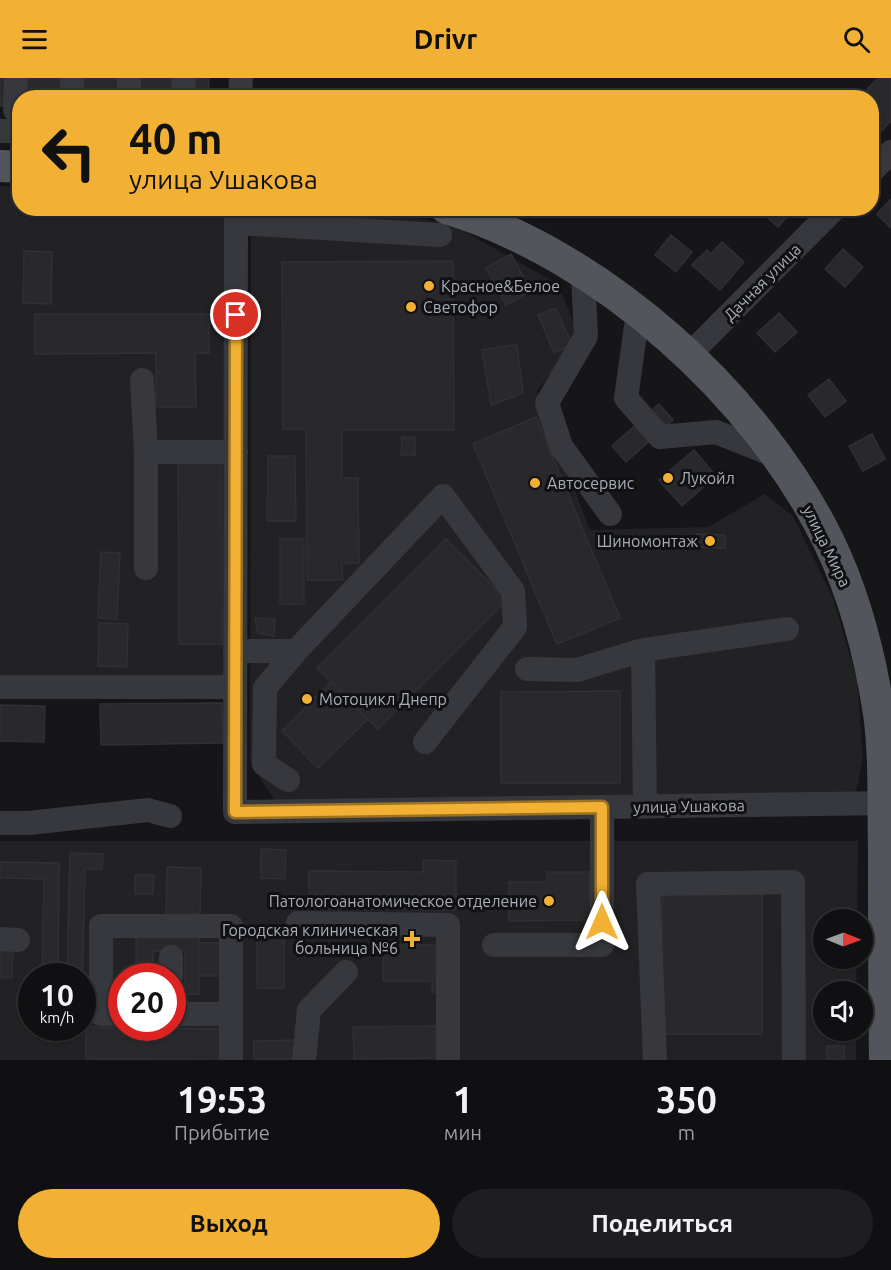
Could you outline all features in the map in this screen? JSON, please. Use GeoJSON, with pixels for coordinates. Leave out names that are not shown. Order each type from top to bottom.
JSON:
{"type":"FeatureCollection","features":[{"type":"Feature","properties":{"kind":"main road","name":"улица Мира"},"geometry":{"type":"LineString","coordinates":[[443,222],[526,241],[584,274],[638,312],[688,356],[732,402],[774,454],[812,511],[829,542],[853,601],[869,659],[879,717],[887,803],[885,1060]]}},
{"type":"Feature","properties":{"kind":"street"},"geometry":{"type":"LineString","coordinates":[[879,164],[891,152]]}},
{"type":"Feature","properties":{"kind":"street"},"geometry":{"type":"LineString","coordinates":[[0,687],[235,687],[236,216],[443,222]]}},
{"type":"Feature","properties":{"kind":"street","name":"Дачная улица"},"geometry":{"type":"LineString","coordinates":[[688,356],[827,216]]}},
{"type":"Feature","properties":{"kind":"street"},"geometry":{"type":"LineString","coordinates":[[584,274],[586,336],[547,403],[561,446],[610,514]]}},
{"type":"Feature","properties":{"kind":"street"},"geometry":{"type":"LineString","coordinates":[[585,322],[611,292]]}},
{"type":"Feature","properties":{"kind":"street"},"geometry":{"type":"LineString","coordinates":[[638,312],[626,398],[660,437],[716,432],[774,454]]}},
{"type":"Feature","properties":{"kind":"street"},"geometry":{"type":"LineString","coordinates":[[142,380],[146,452],[146,568]]}},
{"type":"Feature","properties":{"kind":"street"},"geometry":{"type":"LineString","coordinates":[[146,452],[236,452]]}},
{"type":"Feature","properties":{"kind":"street"},"geometry":{"type":"LineString","coordinates":[[288,780],[264,764],[265,688],[296,651],[443,496],[513,591],[515,627],[425,742]]}},
{"type":"Feature","properties":{"kind":"street"},"geometry":{"type":"LineString","coordinates":[[527,669],[577,670],[643,650],[787,629]]}},
{"type":"Feature","properties":{"kind":"street"},"geometry":{"type":"LineString","coordinates":[[643,650],[645,807]]}},
{"type":"Feature","properties":{"kind":"street"},"geometry":{"type":"LineString","coordinates":[[235,651],[296,651]]}},
{"type":"Feature","properties":{"kind":"street","name":"улица Ушакова"},"geometry":{"type":"LineString","coordinates":[[235,687],[235,812],[887,803]]}},
{"type":"Feature","properties":{"kind":"street"},"geometry":{"type":"LineString","coordinates":[[494,945],[603,945],[602,807]]}},
{"type":"Feature","properties":{"kind":"street"},"geometry":{"type":"LineString","coordinates":[[0,824],[148,810],[170,816]]}},
{"type":"Feature","properties":{"kind":"street"},"geometry":{"type":"LineString","coordinates":[[655,1060],[648,884],[793,882],[794,1060]]}},
{"type":"Feature","properties":{"kind":"street"},"geometry":{"type":"LineString","coordinates":[[298,923],[448,925],[448,1060]]}},
{"type":"Feature","properties":{"kind":"street"},"geometry":{"type":"LineString","coordinates":[[108,1014],[101,1014],[101,926],[231,926],[231,1060]]}},
{"type":"Feature","properties":{"kind":"street"},"geometry":{"type":"LineString","coordinates":[[304,1060],[309,1010],[346,972]]}},
{"type":"Feature","properties":{"kind":"street"},"geometry":{"type":"LineString","coordinates":[[186,1014],[231,1014]]}},
{"type":"Feature","properties":{"kind":"shaded area"},"geometry":{"type":"Polygon","coordinates":[[[0,186],[12,186],[12,216],[229,216],[228,675],[0,675],[0,186]]]}},
{"type":"Feature","properties":{"kind":"shaded area"},"geometry":{"type":"Polygon","coordinates":[[[251,216],[411,216],[458,228],[558,284],[579,336],[537,391],[590,530],[708,527],[765,494],[793,516],[833,598],[857,680],[863,758],[856,793],[275,801],[250,763],[251,216]]]}},
{"type":"Feature","properties":{"kind":"shaded area","name":"Городская клиническая больница №6"},"geometry":{"type":"Polygon","coordinates":[[[0,841],[858,841],[857,909],[813,909],[813,969],[857,969],[856,981],[813,981],[813,1041],[856,1041],[856,1060],[0,1060],[0,841]]]}},
{"type":"Feature","properties":{"kind":"building"},"geometry":{"type":"Polygon","coordinates":[[[0,78],[5,78],[5,106],[0,106],[0,78]]]}},
{"type":"Feature","properties":{"kind":"building"},"geometry":{"type":"Polygon","coordinates":[[[25,78],[65,78],[65,90],[25,90],[25,78]]]}},
{"type":"Feature","properties":{"kind":"building"},"geometry":{"type":"Polygon","coordinates":[[[79,78],[121,78],[120,90],[79,90],[79,78]]]}},
{"type":"Feature","properties":{"kind":"building"},"geometry":{"type":"Polygon","coordinates":[[[136,78],[178,78],[178,90],[136,90],[136,78]]]}},
{"type":"Feature","properties":{"kind":"building"},"geometry":{"type":"Polygon","coordinates":[[[191,78],[209,78],[208,90],[190,90],[191,78]]]}},
{"type":"Feature","properties":{"kind":"building"},"geometry":{"type":"Polygon","coordinates":[[[878,78],[891,78],[891,121],[879,134],[879,90],[867,90],[878,78]]]}},
{"type":"Feature","properties":{"kind":"building"},"geometry":{"type":"Polygon","coordinates":[[[891,199],[891,228],[879,216],[879,212],[891,199]]]}},
{"type":"Feature","properties":{"kind":"building"},"geometry":{"type":"Polygon","coordinates":[[[766,216],[788,216],[778,227],[766,216]]]}},
{"type":"Feature","properties":{"kind":"building"},"geometry":{"type":"Polygon","coordinates":[[[671,235],[692,252],[676,272],[655,255],[671,235]]]}},
{"type":"Feature","properties":{"kind":"building"},"geometry":{"type":"Polygon","coordinates":[[[722,242],[744,262],[720,290],[692,265],[707,250],[711,254],[722,242]]]}},
{"type":"Feature","properties":{"kind":"building"},"geometry":{"type":"Polygon","coordinates":[[[843,249],[863,267],[845,287],[825,269],[843,249]]]}},
{"type":"Feature","properties":{"kind":"building"},"geometry":{"type":"Polygon","coordinates":[[[24,251],[52,252],[51,304],[23,303],[24,251]]]}},
{"type":"Feature","properties":{"kind":"building"},"geometry":{"type":"Polygon","coordinates":[[[511,254],[531,291],[506,305],[486,268],[511,254]]]}},
{"type":"Feature","properties":{"kind":"building"},"geometry":{"type":"Polygon","coordinates":[[[453,261],[454,430],[342,430],[342,478],[358,478],[359,563],[342,563],[343,580],[307,580],[306,429],[283,429],[282,262],[453,261]]]}},
{"type":"Feature","properties":{"kind":"building"},"geometry":{"type":"Polygon","coordinates":[[[556,308],[572,345],[554,353],[538,315],[556,308]]]}},
{"type":"Feature","properties":{"kind":"building"},"geometry":{"type":"Polygon","coordinates":[[[779,313],[797,332],[775,352],[757,333],[779,313]]]}},
{"type":"Feature","properties":{"kind":"building"},"geometry":{"type":"Polygon","coordinates":[[[35,314],[209,314],[209,353],[195,353],[196,407],[156,407],[156,353],[35,354],[35,314]]]}},
{"type":"Feature","properties":{"kind":"building"},"geometry":{"type":"Polygon","coordinates":[[[517,344],[523,393],[491,405],[482,350],[517,344]]]}},
{"type":"Feature","properties":{"kind":"building"},"geometry":{"type":"Polygon","coordinates":[[[829,379],[846,401],[825,417],[808,395],[829,379]]]}},
{"type":"Feature","properties":{"kind":"building"},"geometry":{"type":"Polygon","coordinates":[[[659,404],[673,420],[626,462],[612,446],[659,404]]]}},
{"type":"Feature","properties":{"kind":"building"},"geometry":{"type":"Polygon","coordinates":[[[536,417],[620,618],[557,644],[473,444],[536,417]]]}},
{"type":"Feature","properties":{"kind":"building"},"geometry":{"type":"Polygon","coordinates":[[[872,434],[885,459],[863,471],[849,446],[872,434]]]}},
{"type":"Feature","properties":{"kind":"building"},"geometry":{"type":"Polygon","coordinates":[[[402,437],[415,437],[415,455],[401,455],[402,437]]]}},
{"type":"Feature","properties":{"kind":"building"},"geometry":{"type":"Polygon","coordinates":[[[694,450],[716,476],[682,506],[659,480],[694,450]]]}},
{"type":"Feature","properties":{"kind":"building"},"geometry":{"type":"Polygon","coordinates":[[[268,456],[295,456],[296,521],[267,521],[268,456]]]}},
{"type":"Feature","properties":{"kind":"building"},"geometry":{"type":"Polygon","coordinates":[[[221,459],[222,644],[179,644],[178,460],[221,459]]]}},
{"type":"Feature","properties":{"kind":"building"},"geometry":{"type":"Polygon","coordinates":[[[696,534],[725,535],[725,548],[695,547],[696,534]]]}},
{"type":"Feature","properties":{"kind":"building"},"geometry":{"type":"Polygon","coordinates":[[[280,539],[304,539],[304,604],[280,604],[280,539]]]}},
{"type":"Feature","properties":{"kind":"building"},"geometry":{"type":"Polygon","coordinates":[[[446,539],[507,600],[378,729],[317,668],[446,539]]]}},
{"type":"Feature","properties":{"kind":"building"},"geometry":{"type":"Polygon","coordinates":[[[101,552],[120,553],[117,619],[98,618],[101,552]]]}},
{"type":"Feature","properties":{"kind":"building"},"geometry":{"type":"Polygon","coordinates":[[[255,618],[275,619],[274,636],[258,633],[255,618]]]}},
{"type":"Feature","properties":{"kind":"building"},"geometry":{"type":"Polygon","coordinates":[[[99,623],[128,624],[127,667],[98,666],[99,623]]]}},
{"type":"Feature","properties":{"kind":"building"},"geometry":{"type":"Polygon","coordinates":[[[331,682],[368,719],[318,768],[282,731],[331,682]]]}},
{"type":"Feature","properties":{"kind":"building"},"geometry":{"type":"Polygon","coordinates":[[[620,691],[620,783],[501,783],[501,692],[620,691]]]}},
{"type":"Feature","properties":{"kind":"building"},"geometry":{"type":"Polygon","coordinates":[[[222,703],[223,743],[101,745],[100,704],[222,703]]]}},
{"type":"Feature","properties":{"kind":"building"},"geometry":{"type":"Polygon","coordinates":[[[0,705],[45,706],[44,742],[0,741],[0,705]]]}},
{"type":"Feature","properties":{"kind":"building"},"geometry":{"type":"Polygon","coordinates":[[[261,849],[286,850],[285,879],[261,878],[261,849]]]}},
{"type":"Feature","properties":{"kind":"building"},"geometry":{"type":"Polygon","coordinates":[[[70,853],[103,854],[102,869],[85,869],[83,963],[67,963],[70,853]]]}},
{"type":"Feature","properties":{"kind":"building"},"geometry":{"type":"Polygon","coordinates":[[[423,860],[456,861],[456,910],[309,909],[309,871],[423,872],[423,860]]]}},
{"type":"Feature","properties":{"kind":"building"},"geometry":{"type":"Polygon","coordinates":[[[0,862],[59,863],[58,963],[42,963],[44,879],[0,878],[0,862]]]}},
{"type":"Feature","properties":{"kind":"building"},"geometry":{"type":"Polygon","coordinates":[[[167,867],[201,868],[200,916],[166,916],[167,867]]]}},
{"type":"Feature","properties":{"kind":"building","name":"Патологоанатомическое отделение"},"geometry":{"type":"Polygon","coordinates":[[[547,872],[589,872],[589,920],[509,921],[509,882],[547,882],[547,872]]]}},
{"type":"Feature","properties":{"kind":"building"},"geometry":{"type":"Polygon","coordinates":[[[135,875],[154,875],[153,894],[135,894],[135,875]]]}},
{"type":"Feature","properties":{"kind":"building"},"geometry":{"type":"Polygon","coordinates":[[[662,890],[762,890],[762,1034],[662,1034],[662,890]]]}},
{"type":"Feature","properties":{"kind":"building"},"geometry":{"type":"Polygon","coordinates":[[[136,934],[199,934],[199,994],[186,994],[185,951],[153,951],[153,963],[136,963],[136,934]]]}},
{"type":"Feature","properties":{"kind":"building"},"geometry":{"type":"Polygon","coordinates":[[[257,936],[284,936],[284,988],[257,988],[257,936]]]}},
{"type":"Feature","properties":{"kind":"building"},"geometry":{"type":"Polygon","coordinates":[[[199,943],[225,943],[224,976],[199,976],[199,943]]]}},
{"type":"Feature","properties":{"kind":"building"},"geometry":{"type":"Polygon","coordinates":[[[383,945],[442,945],[442,992],[432,992],[432,981],[383,981],[383,945]]]}},
{"type":"Feature","properties":{"kind":"building"},"geometry":{"type":"Polygon","coordinates":[[[0,948],[13,948],[12,978],[0,977],[0,948]]]}},
{"type":"Feature","properties":{"kind":"building"},"geometry":{"type":"Polygon","coordinates":[[[445,1026],[445,1058],[354,1059],[353,1027],[445,1026]]]}},
{"type":"Feature","properties":{"kind":"building"},"geometry":{"type":"Polygon","coordinates":[[[96,1027],[108,1027],[108,1041],[186,1041],[186,1028],[220,1029],[220,1060],[86,1059],[86,1041],[96,1041],[96,1027]]]}},
{"type":"Feature","properties":{"kind":"building"},"geometry":{"type":"Polygon","coordinates":[[[298,1040],[298,1059],[254,1059],[254,1041],[298,1040]]]}},
{"type":"Feature","properties":{"kind":"building"},"geometry":{"type":"Polygon","coordinates":[[[827,1046],[844,1046],[844,1060],[827,1060],[827,1046]]]}},
{"type":"Feature","properties":{"kind":"place","name":"Красное&Белое"},"geometry":{"type":"Point","coordinates":[429,286]}},
{"type":"Feature","properties":{"kind":"place","name":"Светофор"},"geometry":{"type":"Point","coordinates":[411,307]}},
{"type":"Feature","properties":{"kind":"place","name":"Лукойл"},"geometry":{"type":"Point","coordinates":[668,478]}},
{"type":"Feature","properties":{"kind":"place","name":"Автосервис"},"geometry":{"type":"Point","coordinates":[535,483]}},
{"type":"Feature","properties":{"kind":"place","name":"Шиномонтаж"},"geometry":{"type":"Point","coordinates":[710,541]}},
{"type":"Feature","properties":{"kind":"place","name":"Мотоцикл Днепр"},"geometry":{"type":"Point","coordinates":[307,699]}},
{"type":"Feature","properties":{"kind":"place","name":"Патологоанатомическое отделение"},"geometry":{"type":"Point","coordinates":[549,901]}},
{"type":"Feature","properties":{"kind":"place","name":"Городская клиническая больница №6"},"geometry":{"type":"Point","coordinates":[412,939]}},
{"type":"Feature","properties":{"kind":"route"},"geometry":{"type":"LineString","coordinates":[[236,315],[235,812],[602,807],[602,922]]}}]}
